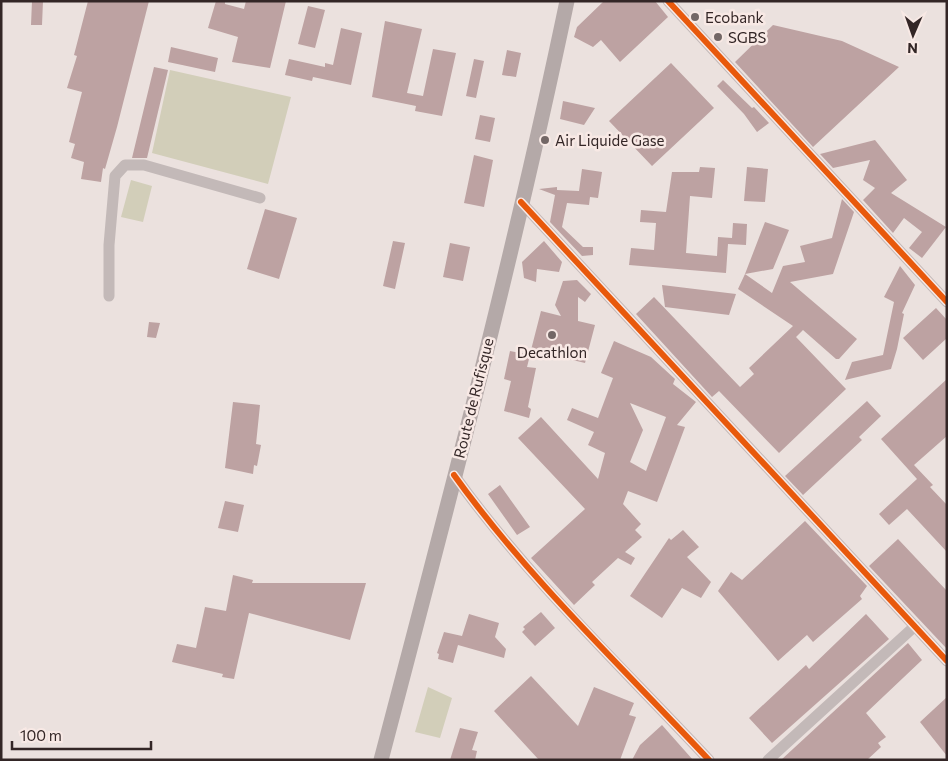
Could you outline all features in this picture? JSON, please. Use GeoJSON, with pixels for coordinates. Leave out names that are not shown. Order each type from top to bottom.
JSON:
{"type":"FeatureCollection","features":[{"type":"Feature","properties":{"kind":"main road","name":"Route de Rufisque"},"geometry":{"type":"LineString","coordinates":[[559,36],[560,1]]}},
{"type":"Feature","properties":{"kind":"main road","name":"Route de Rufisque"},"geometry":{"type":"LineString","coordinates":[[381,760],[521,202],[567,1]]}},
{"type":"Feature","properties":{"kind":"street"},"geometry":{"type":"LineString","coordinates":[[668,1],[947,302]]}},
{"type":"Feature","properties":{"kind":"street"},"geometry":{"type":"LineString","coordinates":[[109,296],[109,245],[115,176],[125,165],[144,165],[260,198]]}},
{"type":"Feature","properties":{"kind":"street"},"geometry":{"type":"LineString","coordinates":[[521,202],[947,661]]}},
{"type":"Feature","properties":{"kind":"street"},"geometry":{"type":"LineString","coordinates":[[454,475],[480,511],[524,563],[710,760]]}},
{"type":"Feature","properties":{"kind":"street"},"geometry":{"type":"LineString","coordinates":[[768,760],[915,626]]}},
{"type":"Feature","properties":{"kind":"shaded area"},"geometry":{"type":"Polygon","coordinates":[[[170,70],[291,97],[268,184],[152,153],[170,70]]]}},
{"type":"Feature","properties":{"kind":"shaded area"},"geometry":{"type":"Polygon","coordinates":[[[131,180],[152,186],[143,222],[121,217],[131,180]]]}},
{"type":"Feature","properties":{"kind":"shaded area"},"geometry":{"type":"Polygon","coordinates":[[[428,687],[452,698],[440,738],[415,732],[428,687]]]}},
{"type":"Feature","properties":{"kind":"building"},"geometry":{"type":"Polygon","coordinates":[[[32,1],[43,1],[42,25],[31,25],[32,1]]]}},
{"type":"Feature","properties":{"kind":"building"},"geometry":{"type":"Polygon","coordinates":[[[88,1],[149,1],[117,127],[105,169],[103,168],[101,182],[81,179],[84,162],[71,158],[75,144],[69,142],[82,92],[67,88],[77,56],[74,55],[88,1]]]}},
{"type":"Feature","properties":{"kind":"building"},"geometry":{"type":"Polygon","coordinates":[[[216,1],[225,1],[225,4],[244,9],[246,1],[286,1],[270,68],[232,62],[238,37],[208,28],[216,1]]]}},
{"type":"Feature","properties":{"kind":"building"},"geometry":{"type":"Polygon","coordinates":[[[604,1],[655,1],[668,17],[620,62],[601,40],[593,47],[574,37],[577,27],[604,1]]]}},
{"type":"Feature","properties":{"kind":"building"},"geometry":{"type":"Polygon","coordinates":[[[308,6],[325,10],[315,48],[298,44],[308,6]]]}},
{"type":"Feature","properties":{"kind":"building"},"geometry":{"type":"Polygon","coordinates":[[[385,21],[422,29],[407,93],[423,96],[433,49],[456,53],[442,116],[415,111],[416,106],[372,97],[385,21]]]}},
{"type":"Feature","properties":{"kind":"building"},"geometry":{"type":"Polygon","coordinates":[[[773,25],[842,41],[899,67],[813,147],[735,62],[773,25]]]}},
{"type":"Feature","properties":{"kind":"building"},"geometry":{"type":"Polygon","coordinates":[[[341,28],[362,33],[351,85],[313,77],[312,81],[285,75],[289,59],[325,67],[325,63],[333,65],[341,28]]]}},
{"type":"Feature","properties":{"kind":"building"},"geometry":{"type":"Polygon","coordinates":[[[171,47],[218,58],[215,72],[168,62],[171,47]]]}},
{"type":"Feature","properties":{"kind":"building"},"geometry":{"type":"Polygon","coordinates":[[[507,50],[521,53],[516,77],[502,75],[507,50]]]}},
{"type":"Feature","properties":{"kind":"building"},"geometry":{"type":"Polygon","coordinates":[[[474,59],[484,61],[476,98],[466,96],[474,59]]]}},
{"type":"Feature","properties":{"kind":"building"},"geometry":{"type":"Polygon","coordinates":[[[671,63],[714,108],[652,166],[609,121],[671,63]]]}},
{"type":"Feature","properties":{"kind":"building"},"geometry":{"type":"Polygon","coordinates":[[[154,67],[168,70],[147,158],[132,158],[154,67]]]}},
{"type":"Feature","properties":{"kind":"building"},"geometry":{"type":"Polygon","coordinates":[[[723,80],[769,123],[757,132],[744,114],[717,86],[723,80]]]}},
{"type":"Feature","properties":{"kind":"building"},"geometry":{"type":"Polygon","coordinates":[[[563,101],[595,108],[584,125],[560,119],[563,101]]]}},
{"type":"Feature","properties":{"kind":"building"},"geometry":{"type":"Polygon","coordinates":[[[480,115],[495,118],[490,142],[475,139],[480,115]]]}},
{"type":"Feature","properties":{"kind":"building"},"geometry":{"type":"Polygon","coordinates":[[[875,140],[907,180],[891,193],[946,227],[922,258],[909,248],[922,232],[904,218],[893,233],[863,200],[875,188],[863,180],[870,160],[833,168],[820,154],[875,140]]]}},
{"type":"Feature","properties":{"kind":"building"},"geometry":{"type":"Polygon","coordinates":[[[474,155],[493,160],[484,207],[464,203],[474,155]]]}},
{"type":"Feature","properties":{"kind":"building"},"geometry":{"type":"Polygon","coordinates":[[[700,167],[715,168],[712,198],[690,196],[686,253],[717,256],[718,237],[732,238],[733,223],[747,224],[746,245],[728,244],[726,273],[629,265],[631,248],[654,250],[656,223],[640,222],[641,210],[666,212],[672,172],[699,172],[700,167]]]}},
{"type":"Feature","properties":{"kind":"building"},"geometry":{"type":"Polygon","coordinates":[[[747,167],[768,169],[765,202],[744,201],[747,167]]]}},
{"type":"Feature","properties":{"kind":"building"},"geometry":{"type":"Polygon","coordinates":[[[582,169],[602,172],[598,198],[590,197],[589,205],[567,203],[562,227],[583,247],[593,247],[593,255],[582,256],[550,222],[555,195],[539,189],[557,187],[557,190],[579,191],[582,169]]]}},
{"type":"Feature","properties":{"kind":"building"},"geometry":{"type":"Polygon","coordinates":[[[842,199],[854,212],[833,274],[790,282],[857,339],[839,359],[836,359],[803,330],[796,337],[846,389],[779,453],[719,391],[712,397],[636,314],[654,297],[740,387],[754,374],[749,368],[793,326],[738,289],[745,274],[772,293],[783,266],[805,262],[800,246],[832,238],[842,199]]]}},
{"type":"Feature","properties":{"kind":"building"},"geometry":{"type":"Polygon","coordinates":[[[265,209],[297,218],[279,279],[247,269],[265,209]]]}},
{"type":"Feature","properties":{"kind":"building"},"geometry":{"type":"Polygon","coordinates":[[[765,222],[789,230],[773,269],[745,274],[765,222]]]}},
{"type":"Feature","properties":{"kind":"building"},"geometry":{"type":"Polygon","coordinates":[[[393,241],[405,243],[395,289],[383,286],[393,241]]]}},
{"type":"Feature","properties":{"kind":"building"},"geometry":{"type":"Polygon","coordinates":[[[544,241],[562,262],[559,272],[537,269],[536,282],[524,278],[522,262],[544,241]]]}},
{"type":"Feature","properties":{"kind":"building"},"geometry":{"type":"Polygon","coordinates":[[[450,243],[470,247],[463,281],[443,277],[450,243]]]}},
{"type":"Feature","properties":{"kind":"building"},"geometry":{"type":"Polygon","coordinates":[[[900,266],[915,285],[902,313],[904,314],[891,369],[845,380],[852,362],[883,355],[894,302],[884,297],[900,266]]]}},
{"type":"Feature","properties":{"kind":"building"},"geometry":{"type":"Polygon","coordinates":[[[577,280],[591,294],[585,302],[578,297],[578,321],[595,325],[585,363],[531,350],[541,311],[561,316],[555,305],[563,281],[577,280]]]}},
{"type":"Feature","properties":{"kind":"building"},"geometry":{"type":"Polygon","coordinates":[[[662,285],[736,294],[729,315],[665,307],[662,285]]]}},
{"type":"Feature","properties":{"kind":"building"},"geometry":{"type":"Polygon","coordinates":[[[936,308],[947,320],[947,338],[923,360],[903,338],[936,308]]]}},
{"type":"Feature","properties":{"kind":"building"},"geometry":{"type":"Polygon","coordinates":[[[149,322],[160,323],[156,338],[147,337],[149,322]]]}},
{"type":"Feature","properties":{"kind":"building"},"geometry":{"type":"Polygon","coordinates":[[[614,341],[651,357],[675,379],[673,384],[696,402],[677,425],[685,427],[657,502],[628,491],[623,504],[641,524],[635,530],[642,537],[625,552],[635,558],[631,565],[618,558],[592,582],[595,585],[574,605],[531,558],[585,509],[518,438],[541,417],[598,479],[605,453],[588,445],[594,432],[567,420],[572,408],[598,418],[613,378],[601,373],[614,341]],[[630,403],[643,430],[630,462],[646,471],[666,417],[630,403]]]}},
{"type":"Feature","properties":{"kind":"building"},"geometry":{"type":"Polygon","coordinates":[[[510,351],[530,355],[527,367],[536,368],[528,407],[531,409],[529,418],[504,411],[511,381],[504,379],[510,351]]]}},
{"type":"Feature","properties":{"kind":"building"},"geometry":{"type":"Polygon","coordinates":[[[947,379],[947,436],[914,465],[933,485],[930,487],[947,505],[947,552],[907,509],[889,525],[879,514],[917,479],[881,439],[947,379]]]}},
{"type":"Feature","properties":{"kind":"building"},"geometry":{"type":"Polygon","coordinates":[[[867,401],[881,416],[859,437],[862,440],[803,495],[785,476],[867,401]]]}},
{"type":"Feature","properties":{"kind":"building"},"geometry":{"type":"Polygon","coordinates":[[[233,402],[260,405],[256,444],[261,445],[257,466],[254,465],[253,474],[225,468],[233,402]]]}},
{"type":"Feature","properties":{"kind":"building"},"geometry":{"type":"Polygon","coordinates":[[[500,485],[530,527],[517,535],[488,494],[500,485]]]}},
{"type":"Feature","properties":{"kind":"building"},"geometry":{"type":"Polygon","coordinates":[[[225,501],[244,505],[238,532],[218,528],[225,501]]]}},
{"type":"Feature","properties":{"kind":"building"},"geometry":{"type":"Polygon","coordinates":[[[805,521],[867,586],[860,596],[862,599],[813,642],[807,635],[778,661],[718,591],[731,572],[742,580],[805,521]]]}},
{"type":"Feature","properties":{"kind":"building"},"geometry":{"type":"Polygon","coordinates":[[[683,530],[699,547],[687,557],[711,582],[701,598],[682,588],[662,618],[630,596],[669,538],[671,540],[683,530]]]}},
{"type":"Feature","properties":{"kind":"building"},"geometry":{"type":"Polygon","coordinates":[[[898,539],[947,591],[947,649],[869,566],[898,539]]]}},
{"type":"Feature","properties":{"kind":"building"},"geometry":{"type":"Polygon","coordinates":[[[233,575],[253,580],[252,583],[366,583],[350,640],[249,613],[234,679],[222,677],[223,674],[172,662],[177,644],[196,648],[205,607],[226,611],[233,575]]]}},
{"type":"Feature","properties":{"kind":"building"},"geometry":{"type":"Polygon","coordinates":[[[541,612],[555,628],[535,646],[522,632],[525,629],[523,627],[541,612]]]}},
{"type":"Feature","properties":{"kind":"building"},"geometry":{"type":"Polygon","coordinates":[[[469,614],[499,623],[495,637],[506,649],[504,658],[458,645],[453,663],[438,659],[439,654],[437,653],[444,632],[462,636],[469,614]]]}},
{"type":"Feature","properties":{"kind":"building"},"geometry":{"type":"Polygon","coordinates":[[[866,614],[889,639],[772,743],[749,718],[806,665],[809,669],[866,614]]]}},
{"type":"Feature","properties":{"kind":"building"},"geometry":{"type":"Polygon","coordinates":[[[908,643],[922,660],[866,713],[886,737],[878,743],[881,747],[867,760],[781,760],[908,643]]]}},
{"type":"Feature","properties":{"kind":"building"},"geometry":{"type":"Polygon","coordinates":[[[531,676],[578,726],[594,687],[634,703],[629,715],[636,717],[620,760],[539,760],[494,711],[531,676]]]}},
{"type":"Feature","properties":{"kind":"building"},"geometry":{"type":"Polygon","coordinates":[[[947,697],[947,756],[920,722],[947,697]]]}},
{"type":"Feature","properties":{"kind":"building"},"geometry":{"type":"Polygon","coordinates":[[[662,725],[693,760],[632,760],[640,745],[662,725]]]}},
{"type":"Feature","properties":{"kind":"building"},"geometry":{"type":"Polygon","coordinates":[[[460,728],[478,732],[472,750],[477,751],[475,760],[450,760],[460,728]]]}},
{"type":"Feature","properties":{"kind":"cycle path"},"geometry":{"type":"LineString","coordinates":[[668,1],[947,302]]}},
{"type":"Feature","properties":{"kind":"cycle path"},"geometry":{"type":"LineString","coordinates":[[521,202],[947,661]]}},
{"type":"Feature","properties":{"kind":"cycle path"},"geometry":{"type":"LineString","coordinates":[[454,475],[482,513],[544,586],[709,760]]}},
{"type":"Feature","properties":{"kind":"place","name":"Ecobank"},"geometry":{"type":"Point","coordinates":[695,17]}},
{"type":"Feature","properties":{"kind":"place","name":"SGBS"},"geometry":{"type":"Point","coordinates":[718,37]}},
{"type":"Feature","properties":{"kind":"place","name":"Air Liquide Gase"},"geometry":{"type":"Point","coordinates":[545,140]}},
{"type":"Feature","properties":{"kind":"place","name":"Decathlon"},"geometry":{"type":"Point","coordinates":[552,335]}}]}
